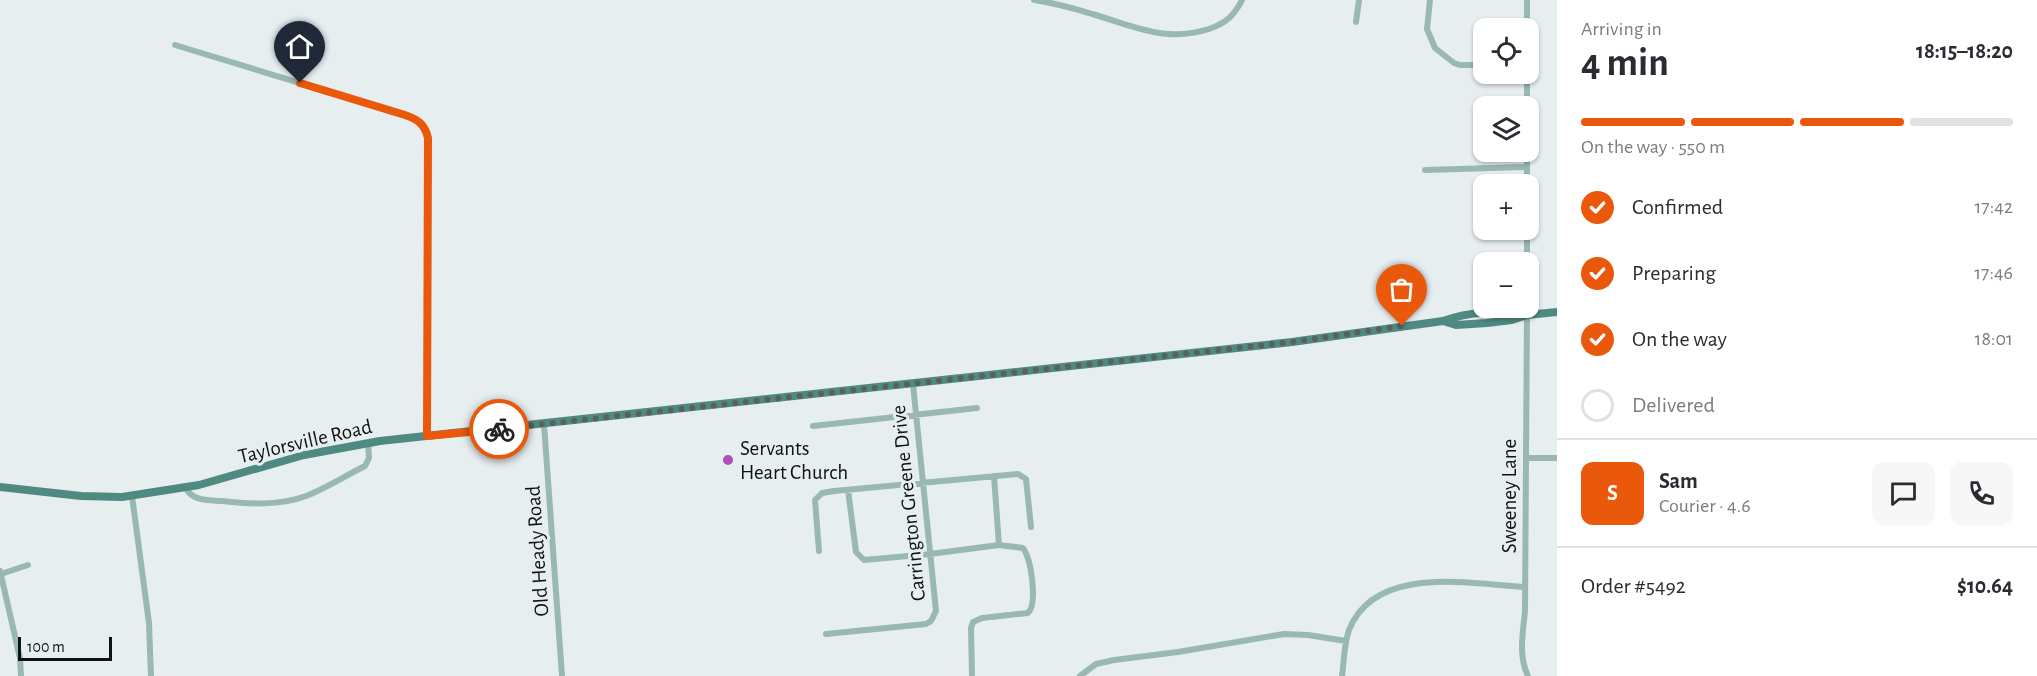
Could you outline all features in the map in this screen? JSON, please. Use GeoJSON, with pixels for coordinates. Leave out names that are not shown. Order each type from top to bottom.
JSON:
{"type":"FeatureCollection","features":[{"type":"Feature","properties":{"kind":"main road","name":"Taylorsville Road"},"geometry":{"type":"LineString","coordinates":[[1539,311],[1557,312]]}},
{"type":"Feature","properties":{"kind":"main road","name":"Taylorsville Road"},"geometry":{"type":"LineString","coordinates":[[0,487],[81,496],[132,496],[185,487],[304,455],[368,443],[1292,342],[1473,315]]}},
{"type":"Feature","properties":{"kind":"street"},"geometry":{"type":"LineString","coordinates":[[1034,0],[1091,13],[1154,33],[1175,36],[1202,31],[1226,22],[1237,10],[1242,0]]}},
{"type":"Feature","properties":{"kind":"street"},"geometry":{"type":"LineString","coordinates":[[1356,22],[1359,0]]}},
{"type":"Feature","properties":{"kind":"street"},"geometry":{"type":"LineString","coordinates":[[1430,0],[1427,29],[1435,48],[1454,63],[1473,66]]}},
{"type":"Feature","properties":{"kind":"street"},"geometry":{"type":"LineString","coordinates":[[1527,0],[1527,18]]}},
{"type":"Feature","properties":{"kind":"street"},"geometry":{"type":"LineString","coordinates":[[175,45],[405,115],[417,120],[423,126],[428,138],[427,436]]}},
{"type":"Feature","properties":{"kind":"street"},"geometry":{"type":"LineString","coordinates":[[1527,162],[1527,174]]}},
{"type":"Feature","properties":{"kind":"street"},"geometry":{"type":"LineString","coordinates":[[1425,170],[1527,167]]}},
{"type":"Feature","properties":{"kind":"street","name":"Sweeney Lane"},"geometry":{"type":"LineString","coordinates":[[1527,318],[1525,586],[1522,658],[1528,676]]}},
{"type":"Feature","properties":{"kind":"street","name":"Carrington Greene Drive"},"geometry":{"type":"LineString","coordinates":[[826,634],[920,625],[931,621],[936,611],[913,384]]}},
{"type":"Feature","properties":{"kind":"street"},"geometry":{"type":"LineString","coordinates":[[813,426],[977,408]]}},
{"type":"Feature","properties":{"kind":"street","name":"Old Heady Road"},"geometry":{"type":"LineString","coordinates":[[544,424],[562,676]]}},
{"type":"Feature","properties":{"kind":"street"},"geometry":{"type":"LineString","coordinates":[[185,487],[192,496],[201,500],[257,504],[288,501],[307,496],[364,466],[369,458],[368,443]]}},
{"type":"Feature","properties":{"kind":"street"},"geometry":{"type":"LineString","coordinates":[[1526,458],[1557,458]]}},
{"type":"Feature","properties":{"kind":"street"},"geometry":{"type":"LineString","coordinates":[[819,551],[815,501],[822,493],[848,490],[1018,474],[1026,479],[1031,527]]}},
{"type":"Feature","properties":{"kind":"street"},"geometry":{"type":"LineString","coordinates":[[994,476],[999,545]]}},
{"type":"Feature","properties":{"kind":"street"},"geometry":{"type":"LineString","coordinates":[[848,490],[859,556],[864,560],[999,545],[1023,548],[1027,554],[1034,602],[1032,609],[1028,613],[982,618],[973,622],[971,628],[972,676]]}},
{"type":"Feature","properties":{"kind":"street"},"geometry":{"type":"LineString","coordinates":[[132,496],[149,623],[151,676]]}},
{"type":"Feature","properties":{"kind":"street"},"geometry":{"type":"LineString","coordinates":[[21,676],[20,658],[0,572],[28,565]]}},
{"type":"Feature","properties":{"kind":"street"},"geometry":{"type":"LineString","coordinates":[[1342,676],[1349,630],[1360,611],[1377,597],[1397,587],[1430,583],[1525,586]]}},
{"type":"Feature","properties":{"kind":"street"},"geometry":{"type":"LineString","coordinates":[[1080,676],[1096,664],[1114,660],[1284,634],[1346,641]]}},
{"type":"Feature","properties":{"kind":"way so far"},"geometry":{"type":"LineString","coordinates":[[499,429],[1292,342],[1402,326]]}},
{"type":"Feature","properties":{"kind":"place","name":"Servants Heart Church"},"geometry":{"type":"Point","coordinates":[728,460]}},
{"type":"Feature","properties":{"kind":"route"},"geometry":{"type":"LineString","coordinates":[[300,83],[405,115],[417,120],[423,126],[428,138],[427,436],[499,429]]}}]}
